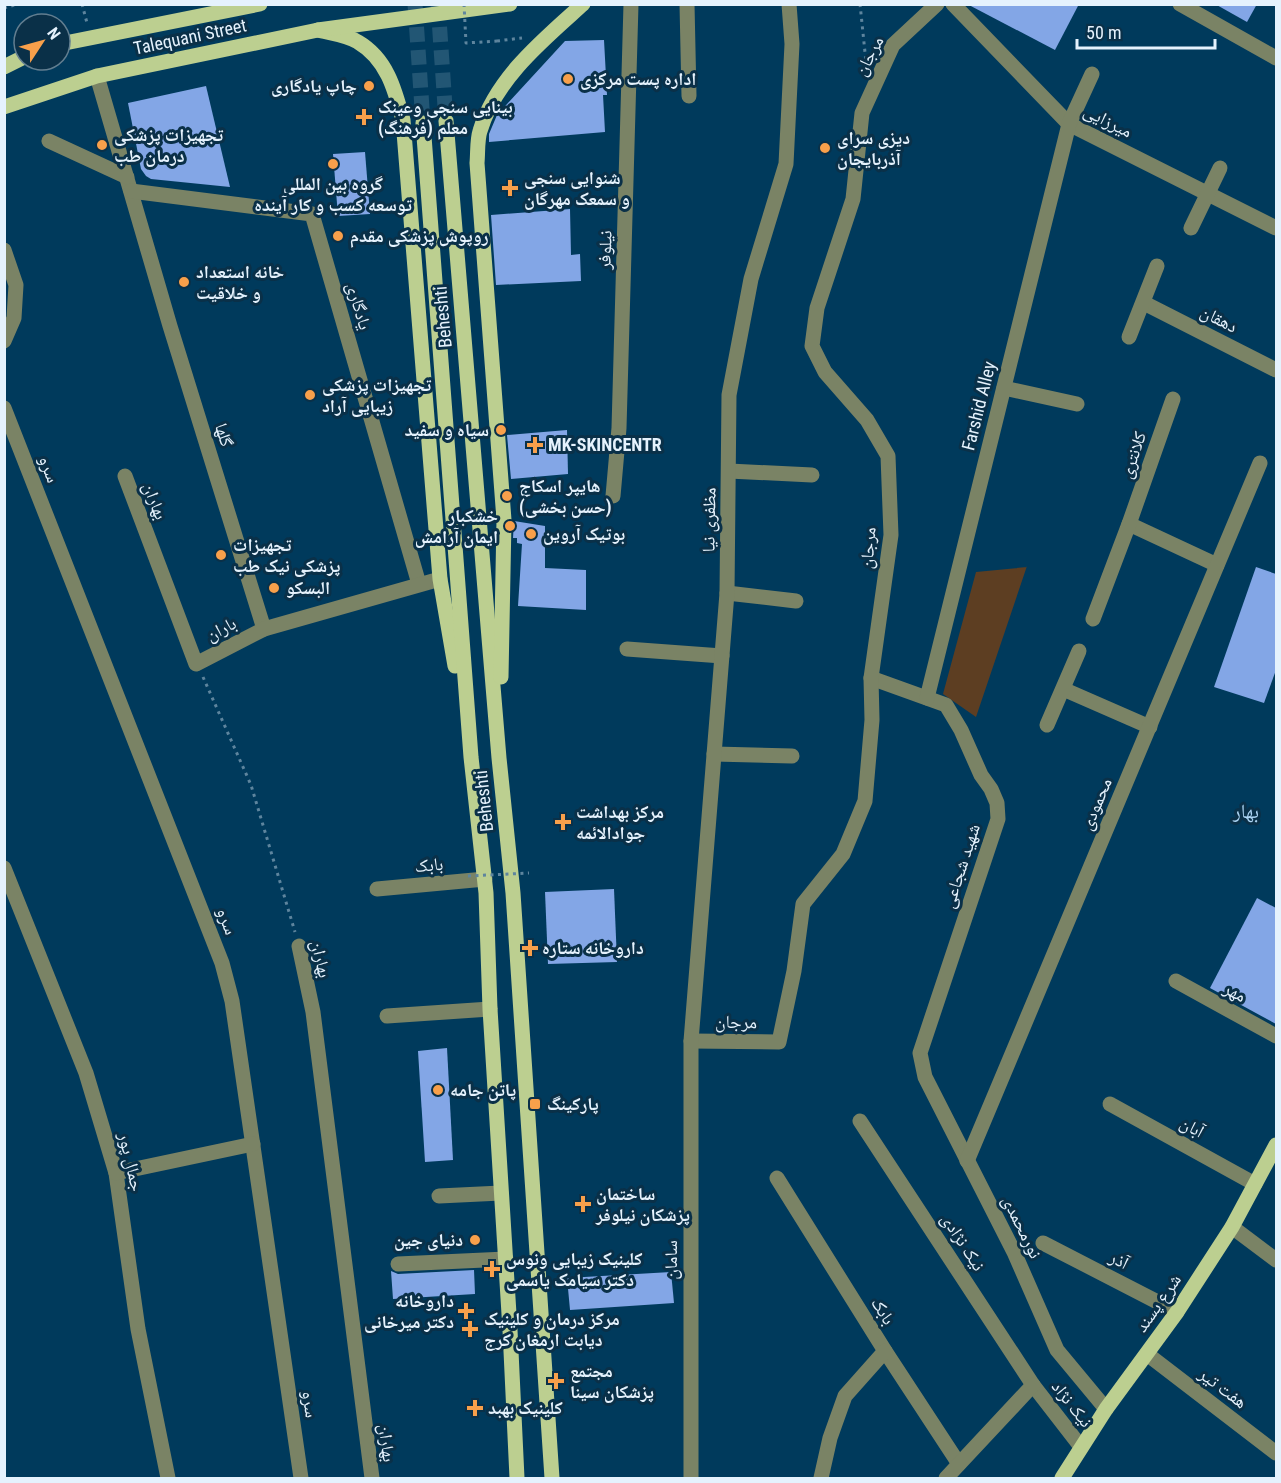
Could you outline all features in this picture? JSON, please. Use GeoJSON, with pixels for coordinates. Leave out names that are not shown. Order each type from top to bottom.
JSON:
{"type":"FeatureCollection","features":[{"type":"Feature","properties":{"kind":"main road","name":"Talequani Street"},"geometry":{"type":"LineString","coordinates":[[72,42],[260,4]]}},
{"type":"Feature","properties":{"kind":"main road","name":"Talequani Street"},"geometry":{"type":"LineString","coordinates":[[4,107],[97,76],[318,30],[510,4]]}},
{"type":"Feature","properties":{"kind":"main road"},"geometry":{"type":"LineString","coordinates":[[499,758],[504,520],[477,163],[479,133],[491,104],[505,81],[548,36],[583,4]]}},
{"type":"Feature","properties":{"kind":"main road"},"geometry":{"type":"LineString","coordinates":[[318,30],[357,41],[375,55],[387,71],[395,89],[403,120],[440,579],[471,757]]}},
{"type":"Feature","properties":{"kind":"main road"},"geometry":{"type":"LineString","coordinates":[[4,97],[22,101]]}},
{"type":"Feature","properties":{"kind":"main road","name":"Beheshti"},"geometry":{"type":"LineString","coordinates":[[446,121],[513,904],[552,1479]]}},
{"type":"Feature","properties":{"kind":"main road","name":"Beheshti"},"geometry":{"type":"LineString","coordinates":[[423,123],[471,757],[485,879],[489,1009],[506,1259],[517,1479]]}},
{"type":"Feature","properties":{"kind":"main road","name":"شرع پسند"},"geometry":{"type":"LineString","coordinates":[[1062,1479],[1106,1409],[1177,1311],[1232,1227],[1274,1155]]}},
{"type":"Feature","properties":{"kind":"street","name":"نیلوفر"},"geometry":{"type":"LineString","coordinates":[[613,496],[619,428],[632,4]]}},
{"type":"Feature","properties":{"kind":"street"},"geometry":{"type":"LineString","coordinates":[[687,4],[689,96]]}},
{"type":"Feature","properties":{"kind":"street","name":"مظفری نیا"},"geometry":{"type":"LineString","coordinates":[[691,1041],[727,593],[729,395],[752,279],[786,164],[792,44],[789,4]]}},
{"type":"Feature","properties":{"kind":"street","name":"مرجان"},"geometry":{"type":"LineString","coordinates":[[691,1041],[779,1042],[794,971],[803,904],[843,854],[865,801],[872,720],[871,678],[891,535],[888,456],[867,420],[825,372],[812,346],[817,308],[853,199],[862,113],[893,45],[937,4]]}},
{"type":"Feature","properties":{"kind":"street","name":"میرزایی"},"geometry":{"type":"LineString","coordinates":[[953,4],[1069,124],[1276,228]]}},
{"type":"Feature","properties":{"kind":"street"},"geometry":{"type":"LineString","coordinates":[[1180,4],[1276,58]]}},
{"type":"Feature","properties":{"kind":"street","name":"Farshid Alley"},"geometry":{"type":"LineString","coordinates":[[927,698],[1069,124],[1092,74]]}},
{"type":"Feature","properties":{"kind":"street","name":"گلها"},"geometry":{"type":"LineString","coordinates":[[97,76],[170,326],[264,629]]}},
{"type":"Feature","properties":{"kind":"street"},"geometry":{"type":"LineString","coordinates":[[50,141],[129,184]]}},
{"type":"Feature","properties":{"kind":"street"},"geometry":{"type":"LineString","coordinates":[[1191,228],[1220,168]]}},
{"type":"Feature","properties":{"kind":"street","name":"یادگاری"},"geometry":{"type":"LineString","coordinates":[[129,184],[312,214],[419,584]]}},
{"type":"Feature","properties":{"kind":"street"},"geometry":{"type":"LineString","coordinates":[[4,250],[16,285],[14,318],[4,341]]}},
{"type":"Feature","properties":{"kind":"street"},"geometry":{"type":"LineString","coordinates":[[1129,337],[1157,266]]}},
{"type":"Feature","properties":{"kind":"street","name":"دهقان"},"geometry":{"type":"LineString","coordinates":[[1144,303],[1276,370]]}},
{"type":"Feature","properties":{"kind":"street"},"geometry":{"type":"LineString","coordinates":[[1004,388],[1077,404]]}},
{"type":"Feature","properties":{"kind":"street","name":"کلانتری"},"geometry":{"type":"LineString","coordinates":[[1093,619],[1130,524],[1173,399]]}},
{"type":"Feature","properties":{"kind":"street","name":"سرو"},"geometry":{"type":"LineString","coordinates":[[4,408],[222,963],[232,1000],[301,1479]]}},
{"type":"Feature","properties":{"kind":"street","name":"محمودی"},"geometry":{"type":"LineString","coordinates":[[967,1161],[1260,463]]}},
{"type":"Feature","properties":{"kind":"street"},"geometry":{"type":"LineString","coordinates":[[729,471],[812,475]]}},
{"type":"Feature","properties":{"kind":"street","name":"بهاران"},"geometry":{"type":"LineString","coordinates":[[125,476],[196,664]]}},
{"type":"Feature","properties":{"kind":"street"},"geometry":{"type":"LineString","coordinates":[[1130,524],[1217,565]]}},
{"type":"Feature","properties":{"kind":"street"},"geometry":{"type":"LineString","coordinates":[[264,629],[440,579]]}},
{"type":"Feature","properties":{"kind":"street"},"geometry":{"type":"LineString","coordinates":[[727,593],[796,601]]}},
{"type":"Feature","properties":{"kind":"street","name":"باران"},"geometry":{"type":"LineString","coordinates":[[196,664],[264,629]]}},
{"type":"Feature","properties":{"kind":"street"},"geometry":{"type":"LineString","coordinates":[[627,649],[722,656]]}},
{"type":"Feature","properties":{"kind":"street"},"geometry":{"type":"LineString","coordinates":[[1047,725],[1079,651]]}},
{"type":"Feature","properties":{"kind":"street","name":"شهید شجاعی"},"geometry":{"type":"LineString","coordinates":[[871,678],[946,705],[962,730],[981,776],[997,803],[998,819],[920,1053]]}},
{"type":"Feature","properties":{"kind":"street"},"geometry":{"type":"LineString","coordinates":[[1064,689],[1150,727]]}},
{"type":"Feature","properties":{"kind":"street"},"geometry":{"type":"LineString","coordinates":[[714,754],[792,756]]}},
{"type":"Feature","properties":{"kind":"street","name":"جمال پور"},"geometry":{"type":"LineString","coordinates":[[4,868],[86,1073],[116,1173],[138,1329],[168,1479]]}},
{"type":"Feature","properties":{"kind":"street","name":"بابک"},"geometry":{"type":"LineString","coordinates":[[377,889],[485,879]]}},
{"type":"Feature","properties":{"kind":"street","name":"بهاران"},"geometry":{"type":"LineString","coordinates":[[299,946],[313,1012],[372,1479]]}},
{"type":"Feature","properties":{"kind":"street","name":"مهر"},"geometry":{"type":"LineString","coordinates":[[1176,981],[1276,1036]]}},
{"type":"Feature","properties":{"kind":"street"},"geometry":{"type":"LineString","coordinates":[[387,1016],[489,1009]]}},
{"type":"Feature","properties":{"kind":"street","name":"سامان"},"geometry":{"type":"LineString","coordinates":[[691,1041],[691,1479]]}},
{"type":"Feature","properties":{"kind":"street","name":"نورمحمدی"},"geometry":{"type":"LineString","coordinates":[[920,1053],[925,1077],[1014,1252],[1057,1350],[1106,1409]]}},
{"type":"Feature","properties":{"kind":"street","name":"آبان"},"geometry":{"type":"LineString","coordinates":[[1110,1104],[1255,1184]]}},
{"type":"Feature","properties":{"kind":"street","name":"نیک نژادی"},"geometry":{"type":"LineString","coordinates":[[860,1120],[1033,1385]]}},
{"type":"Feature","properties":{"kind":"street"},"geometry":{"type":"LineString","coordinates":[[116,1173],[253,1144]]}},
{"type":"Feature","properties":{"kind":"street","name":"بابک"},"geometry":{"type":"LineString","coordinates":[[777,1178],[959,1464]]}},
{"type":"Feature","properties":{"kind":"street"},"geometry":{"type":"LineString","coordinates":[[439,1196],[501,1193]]}},
{"type":"Feature","properties":{"kind":"street"},"geometry":{"type":"LineString","coordinates":[[1232,1227],[1276,1260]]}},
{"type":"Feature","properties":{"kind":"street","name":"آذر"},"geometry":{"type":"LineString","coordinates":[[1043,1243],[1177,1311]]}},
{"type":"Feature","properties":{"kind":"street"},"geometry":{"type":"LineString","coordinates":[[398,1264],[506,1259]]}},
{"type":"Feature","properties":{"kind":"street"},"geometry":{"type":"LineString","coordinates":[[821,1479],[830,1438],[845,1396],[885,1351]]}},
{"type":"Feature","properties":{"kind":"street","name":"هفت تیر"},"geometry":{"type":"LineString","coordinates":[[1147,1354],[1276,1453]]}},
{"type":"Feature","properties":{"kind":"street"},"geometry":{"type":"LineString","coordinates":[[946,1479],[1033,1385]]}},
{"type":"Feature","properties":{"kind":"street","name":"نیک نژاد"},"geometry":{"type":"LineString","coordinates":[[1033,1385],[1081,1447]]}},
{"type":"Feature","properties":{"kind":"path"},"geometry":{"type":"LineString","coordinates":[[4,8],[18,4]]}},
{"type":"Feature","properties":{"kind":"path"},"geometry":{"type":"LineString","coordinates":[[464,4],[466,43],[497,41]]}},
{"type":"Feature","properties":{"kind":"path"},"geometry":{"type":"LineString","coordinates":[[860,4],[866,62]]}},
{"type":"Feature","properties":{"kind":"path","name":"بهاران"},"geometry":{"type":"LineString","coordinates":[[196,664],[251,785],[299,946]]}},
{"type":"Feature","properties":{"kind":"path"},"geometry":{"type":"LineString","coordinates":[[468,876],[528,873]]}},
{"type":"Feature","properties":{"kind":"shaded area"},"geometry":{"type":"Polygon","coordinates":[[[1027,567],[976,717],[943,694],[976,572],[1027,567]]]}},
{"type":"Feature","properties":{"kind":"building"},"geometry":{"type":"Polygon","coordinates":[[[967,4],[1079,4],[1055,50],[967,4]]]}},
{"type":"Feature","properties":{"kind":"building"},"geometry":{"type":"Polygon","coordinates":[[[1215,4],[1257,4],[1247,22],[1215,4]]]}},
{"type":"Feature","properties":{"kind":"building","name":"اداره پست مرکزی"},"geometry":{"type":"Polygon","coordinates":[[[604,40],[607,95],[603,95],[605,132],[489,142],[489,134],[497,115],[565,41],[604,40]]]}},
{"type":"Feature","properties":{"kind":"building"},"geometry":{"type":"Polygon","coordinates":[[[206,86],[230,187],[151,179],[146,176],[141,169],[128,103],[206,86]]]}},
{"type":"Feature","properties":{"kind":"building"},"geometry":{"type":"Polygon","coordinates":[[[365,152],[370,214],[338,216],[333,154],[365,152]]]}},
{"type":"Feature","properties":{"kind":"building"},"geometry":{"type":"Polygon","coordinates":[[[570,209],[571,255],[580,254],[581,281],[496,285],[491,215],[570,209]]]}},
{"type":"Feature","properties":{"kind":"building"},"geometry":{"type":"Polygon","coordinates":[[[567,430],[568,474],[511,479],[507,435],[567,430]]]}},
{"type":"Feature","properties":{"kind":"building"},"geometry":{"type":"Polygon","coordinates":[[[514,521],[545,526],[545,568],[586,570],[586,610],[518,606],[522,544],[517,543],[517,538],[513,538],[514,521]]]}},
{"type":"Feature","properties":{"kind":"building"},"geometry":{"type":"Polygon","coordinates":[[[1256,567],[1276,574],[1276,670],[1264,703],[1214,687],[1256,567]]]}},
{"type":"Feature","properties":{"kind":"building"},"geometry":{"type":"Polygon","coordinates":[[[614,889],[617,962],[548,964],[545,892],[614,889]]]}},
{"type":"Feature","properties":{"kind":"building"},"geometry":{"type":"Polygon","coordinates":[[[1257,898],[1276,908],[1276,1024],[1210,988],[1257,898]]]}},
{"type":"Feature","properties":{"kind":"building"},"geometry":{"type":"Polygon","coordinates":[[[447,1048],[453,1160],[425,1162],[418,1051],[447,1048]]]}},
{"type":"Feature","properties":{"kind":"building"},"geometry":{"type":"Polygon","coordinates":[[[474,1270],[475,1294],[393,1299],[391,1271],[398,1274],[474,1270]]]}},
{"type":"Feature","properties":{"kind":"building"},"geometry":{"type":"Polygon","coordinates":[[[671,1272],[674,1303],[570,1310],[567,1278],[671,1272]]]}},
{"type":"Feature","properties":{"kind":"tunnel"},"geometry":{"type":"LineString","coordinates":[[415,4],[423,123]]}},
{"type":"Feature","properties":{"kind":"tunnel"},"geometry":{"type":"LineString","coordinates":[[438,4],[446,121]]}},
{"type":"Feature","properties":{"kind":"place","name":"اداره پست مرکزی"},"geometry":{"type":"Point","coordinates":[568,79]}},
{"type":"Feature","properties":{"kind":"place","name":"چاپ یادگاری"},"geometry":{"type":"Point","coordinates":[369,86]}},
{"type":"Feature","properties":{"kind":"place","name":"بینایی سنجی وعینک معلم (فرهنگ)"},"geometry":{"type":"Point","coordinates":[364,117]}},
{"type":"Feature","properties":{"kind":"place","name":"تجهیزات پزشکی درمان طب"},"geometry":{"type":"Point","coordinates":[102,145]}},
{"type":"Feature","properties":{"kind":"place","name":"دیزی سرای آذربایجان"},"geometry":{"type":"Point","coordinates":[825,148]}},
{"type":"Feature","properties":{"kind":"place","name":"گروه بین المللی توسعه کسب و کار آینده"},"geometry":{"type":"Point","coordinates":[333,164]}},
{"type":"Feature","properties":{"kind":"place","name":"شنوایی سنجی و سمعک مهرگان"},"geometry":{"type":"Point","coordinates":[510,188]}},
{"type":"Feature","properties":{"kind":"place","name":"روپوش پزشکی مقدم"},"geometry":{"type":"Point","coordinates":[338,236]}},
{"type":"Feature","properties":{"kind":"place","name":"خانه استعداد و خلاقیت"},"geometry":{"type":"Point","coordinates":[184,282]}},
{"type":"Feature","properties":{"kind":"place","name":"تجهیزات پزشکی زیبایی آراد"},"geometry":{"type":"Point","coordinates":[310,395]}},
{"type":"Feature","properties":{"kind":"place","name":"سیاه و سفید"},"geometry":{"type":"Point","coordinates":[501,430]}},
{"type":"Feature","properties":{"kind":"place","name":"MK-SKINCENTR"},"geometry":{"type":"Point","coordinates":[535,445]}},
{"type":"Feature","properties":{"kind":"place","name":"هایپر اسکاج (حسن بخشی)"},"geometry":{"type":"Point","coordinates":[507,496]}},
{"type":"Feature","properties":{"kind":"place","name":"خشکبار ایمان آرامش"},"geometry":{"type":"Point","coordinates":[510,526]}},
{"type":"Feature","properties":{"kind":"place","name":"بوتیک آروین"},"geometry":{"type":"Point","coordinates":[531,534]}},
{"type":"Feature","properties":{"kind":"place","name":"تجهیزات پزشکی نیک‌ طب"},"geometry":{"type":"Point","coordinates":[221,555]}},
{"type":"Feature","properties":{"kind":"place","name":"البسکو"},"geometry":{"type":"Point","coordinates":[274,588]}},
{"type":"Feature","properties":{"kind":"place","name":"مرکز بهداشت جوادالائمه"},"geometry":{"type":"Point","coordinates":[563,822]}},
{"type":"Feature","properties":{"kind":"place","name":"داروخانه ستاره"},"geometry":{"type":"Point","coordinates":[530,948]}},
{"type":"Feature","properties":{"kind":"place","name":"پاتن جامه"},"geometry":{"type":"Point","coordinates":[438,1090]}},
{"type":"Feature","properties":{"kind":"place","name":"پارکینگ"},"geometry":{"type":"Point","coordinates":[535,1104]}},
{"type":"Feature","properties":{"kind":"place","name":"ساختمان پزشکان نیلوفر"},"geometry":{"type":"Point","coordinates":[583,1204]}},
{"type":"Feature","properties":{"kind":"place","name":"دنیای جین"},"geometry":{"type":"Point","coordinates":[475,1240]}},
{"type":"Feature","properties":{"kind":"place","name":"کلینیک زیبایی ونوس دکتر سیامک یاسمی"},"geometry":{"type":"Point","coordinates":[492,1269]}},
{"type":"Feature","properties":{"kind":"place","name":"داروخانه دکتر میرخانی"},"geometry":{"type":"Point","coordinates":[466,1311]}},
{"type":"Feature","properties":{"kind":"place","name":"مرکز درمان و کلینیک دیابت ارمغان کرج"},"geometry":{"type":"Point","coordinates":[470,1329]}},
{"type":"Feature","properties":{"kind":"place","name":"مجتمع پزشکان سینا"},"geometry":{"type":"Point","coordinates":[556,1381]}},
{"type":"Feature","properties":{"kind":"place","name":"کلینیک بهبد"},"geometry":{"type":"Point","coordinates":[475,1408]}},
{"type":"Feature","properties":{"kind":"district","name":"بهار"},"geometry":{"type":"Point","coordinates":[1246,811]}}]}
